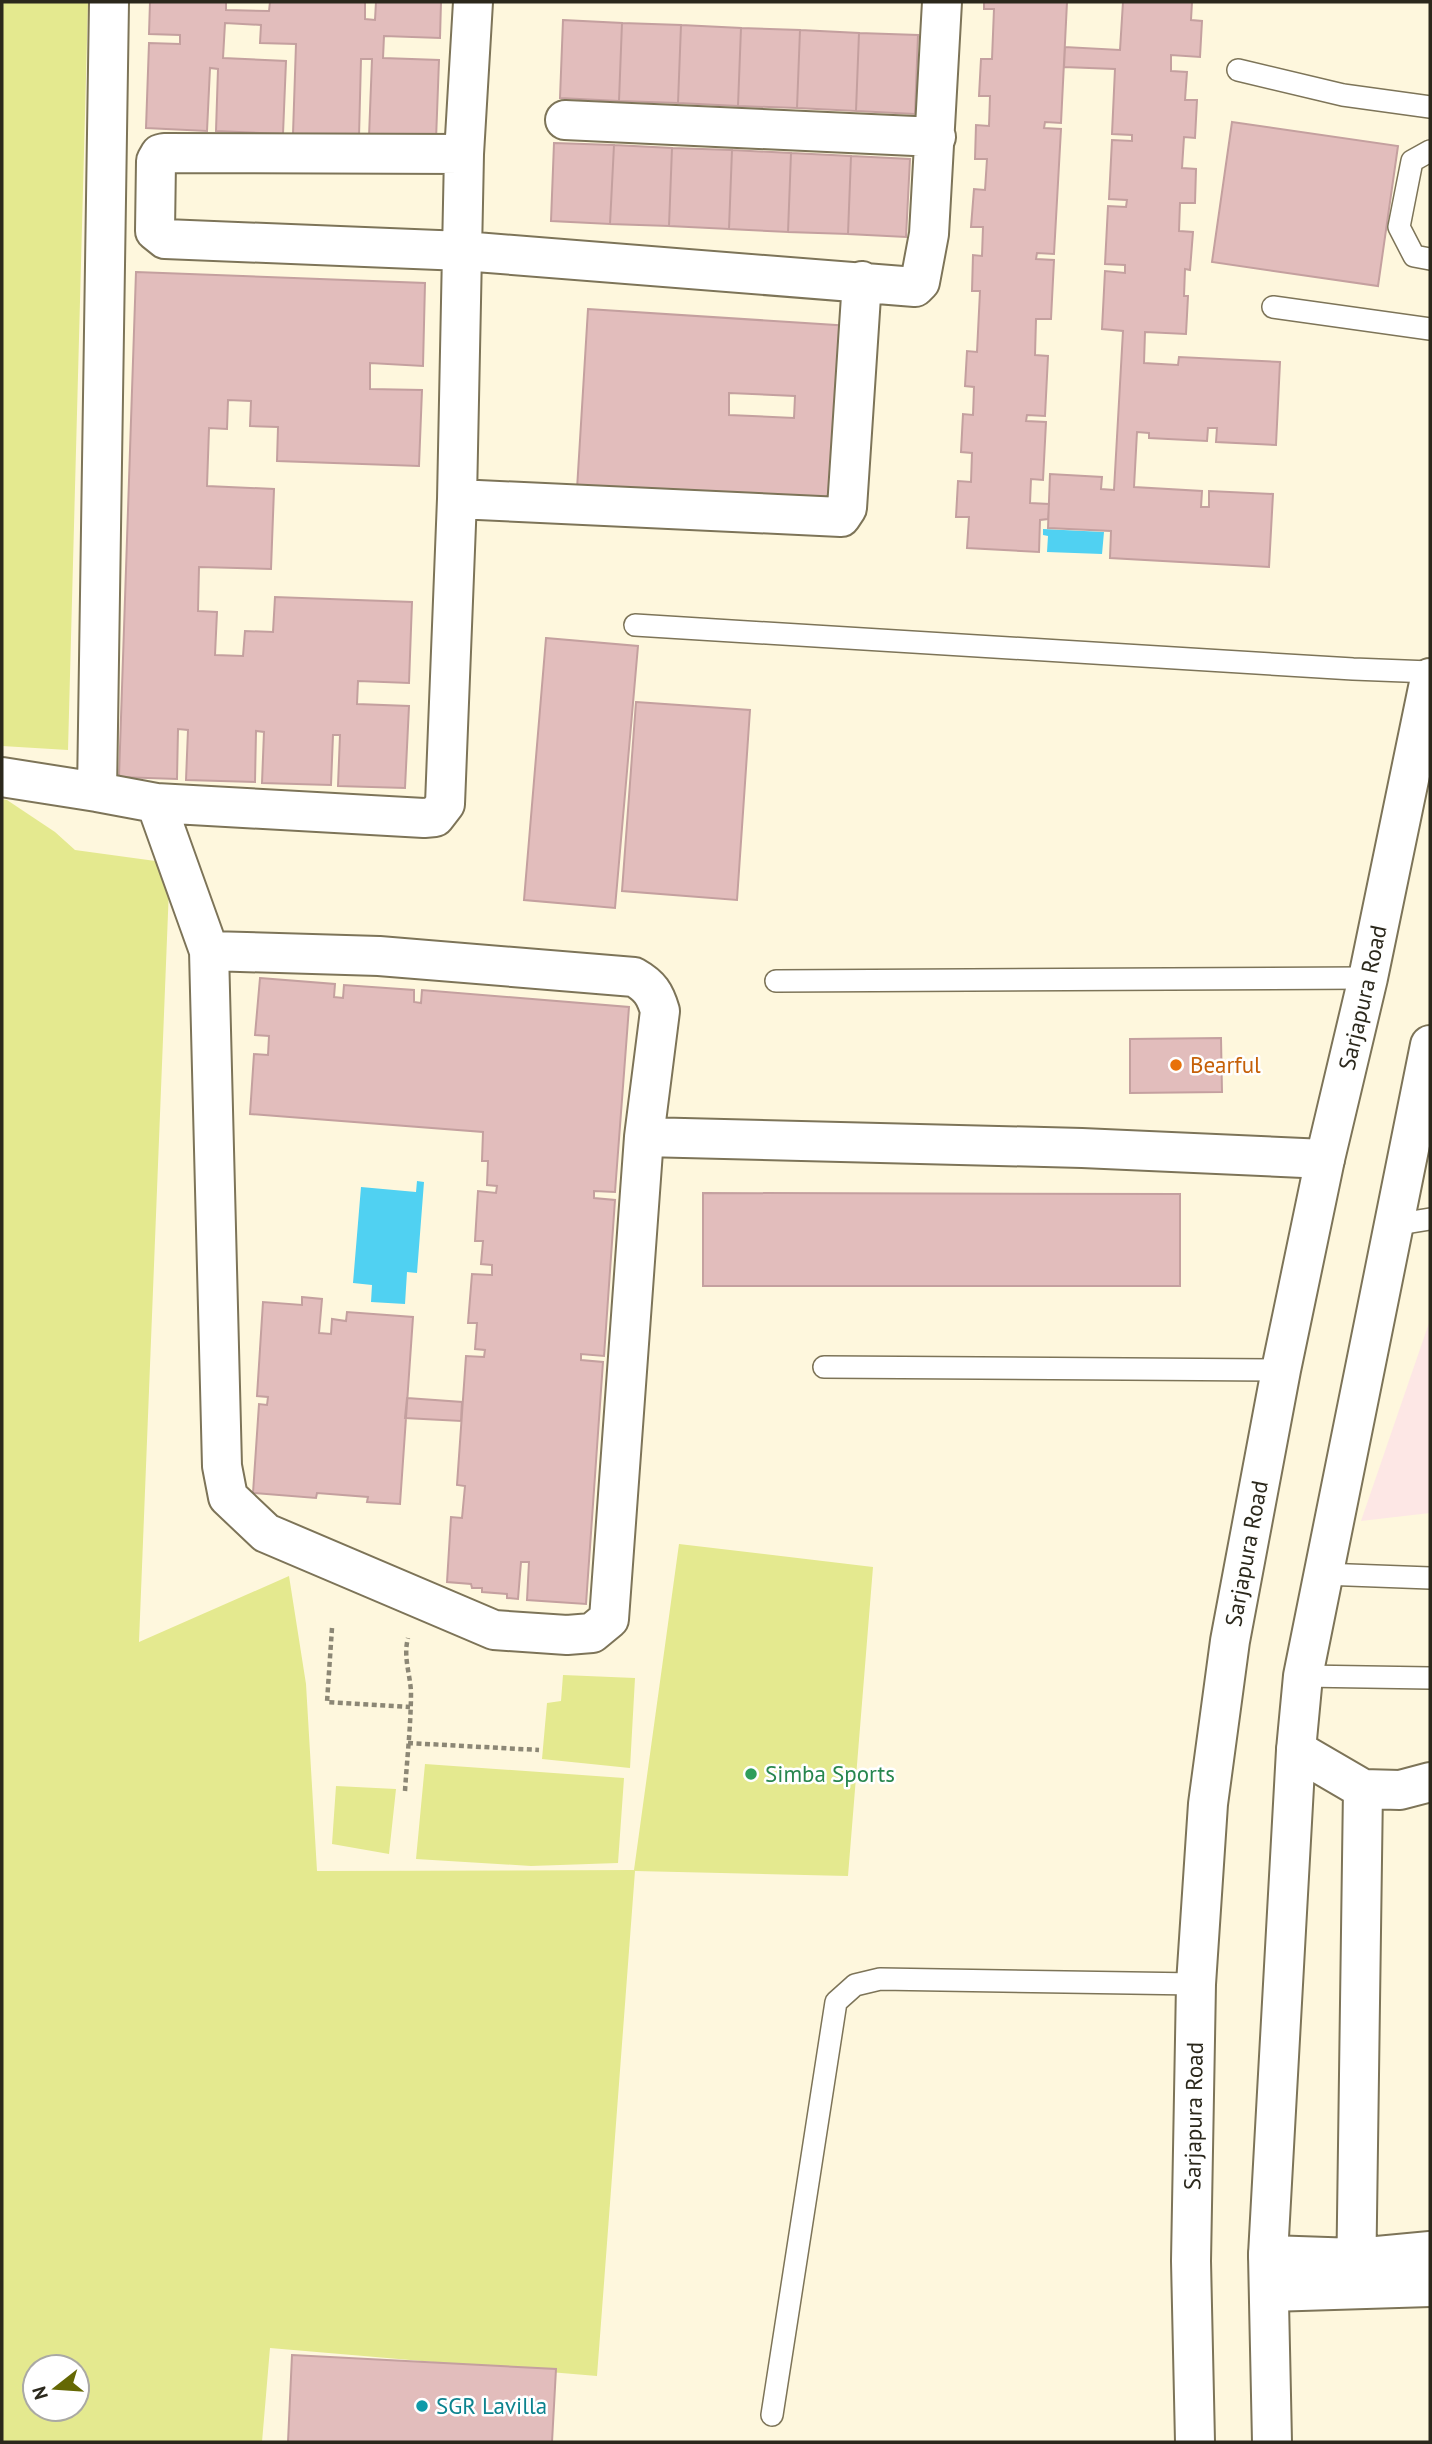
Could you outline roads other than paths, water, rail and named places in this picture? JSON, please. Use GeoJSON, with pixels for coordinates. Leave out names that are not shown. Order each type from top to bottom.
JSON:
{"type":"FeatureCollection","features":[{"type":"Feature","properties":{"kind":"street"},"geometry":{"type":"LineString","coordinates":[[97,792],[110,2]]}},
{"type":"Feature","properties":{"kind":"street"},"geometry":{"type":"LineString","coordinates":[[2,777],[156,803],[424,818],[435,817],[441,813],[445,804],[457,499],[464,153],[473,2]]}},
{"type":"Feature","properties":{"kind":"street"},"geometry":{"type":"LineString","coordinates":[[464,153],[160,154],[156,160],[155,231],[165,239],[463,251],[915,287],[920,282],[929,234],[943,2]]}},
{"type":"Feature","properties":{"kind":"street"},"geometry":{"type":"LineString","coordinates":[[565,120],[936,136]]}},
{"type":"Feature","properties":{"kind":"street"},"geometry":{"type":"LineString","coordinates":[[457,499],[841,517],[847,508],[862,281]]}},
{"type":"Feature","properties":{"kind":"street","name":"Sarjapura Road"},"geometry":{"type":"LineString","coordinates":[[1195,2442],[1191,2261],[1196,1984],[1208,1804],[1228,1654],[1281,1370],[1325,1159],[1368,978],[1430,678]]}},
{"type":"Feature","properties":{"kind":"street"},"geometry":{"type":"LineString","coordinates":[[156,803],[209,951],[222,1466],[228,1497],[266,1533],[494,1630],[567,1635],[592,1633],[609,1619],[644,1137],[660,1011],[655,994],[646,984],[634,977],[379,956],[209,951]]}},
{"type":"Feature","properties":{"kind":"street"},"geometry":{"type":"LineString","coordinates":[[1272,2442],[1269,2273],[1296,1751],[1303,1676],[1430,1045]]}},
{"type":"Feature","properties":{"kind":"street"},"geometry":{"type":"LineString","coordinates":[[644,1137],[1082,1147],[1325,1159]]}},
{"type":"Feature","properties":{"kind":"street"},"geometry":{"type":"LineString","coordinates":[[1296,1751],[1363,1789],[1400,1790],[1430,1782]]}},
{"type":"Feature","properties":{"kind":"street"},"geometry":{"type":"LineString","coordinates":[[1356,2273],[1363,1789]]}},
{"type":"Feature","properties":{"kind":"street"},"geometry":{"type":"LineString","coordinates":[[1356,2273],[1430,2251]]}},
{"type":"Feature","properties":{"kind":"street"},"geometry":{"type":"LineString","coordinates":[[1269,2273],[1356,2273],[1430,2287]]}},
{"type":"Feature","properties":{"kind":"lane"},"geometry":{"type":"LineString","coordinates":[[1238,70],[1343,95],[1430,107]]}},
{"type":"Feature","properties":{"kind":"lane"},"geometry":{"type":"LineString","coordinates":[[1430,152],[1412,161],[1399,227],[1414,256],[1430,259]]}},
{"type":"Feature","properties":{"kind":"lane"},"geometry":{"type":"LineString","coordinates":[[1273,307],[1430,329]]}},
{"type":"Feature","properties":{"kind":"lane"},"geometry":{"type":"LineString","coordinates":[[635,625],[1339,669],[1430,672]]}},
{"type":"Feature","properties":{"kind":"lane"},"geometry":{"type":"LineString","coordinates":[[776,982],[1368,978]]}},
{"type":"Feature","properties":{"kind":"lane"},"geometry":{"type":"LineString","coordinates":[[1393,1225],[1430,1219]]}},
{"type":"Feature","properties":{"kind":"lane"},"geometry":{"type":"LineString","coordinates":[[824,1367],[1281,1370]]}},
{"type":"Feature","properties":{"kind":"lane"},"geometry":{"type":"LineString","coordinates":[[1322,1574],[1430,1578]]}},
{"type":"Feature","properties":{"kind":"lane"},"geometry":{"type":"LineString","coordinates":[[1303,1676],[1430,1678]]}},
{"type":"Feature","properties":{"kind":"lane"},"geometry":{"type":"LineString","coordinates":[[772,2415],[836,2002],[855,1985],[880,1979],[1196,1984]]}},
{"type":"Feature","properties":{"kind":"water"},"geometry":{"type":"Polygon","coordinates":[[[1043,529],[1104,532],[1102,554],[1047,552],[1048,536],[1043,535],[1043,529]]]}},
{"type":"Feature","properties":{"kind":"water"},"geometry":{"type":"Polygon","coordinates":[[[417,1181],[424,1182],[417,1273],[407,1272],[405,1304],[371,1302],[372,1285],[353,1283],[361,1187],[416,1192],[417,1181]]]}},
{"type":"Feature","properties":{"kind":"place","name":"Bearful"},"geometry":{"type":"Point","coordinates":[1176,1065]}},
{"type":"Feature","properties":{"kind":"place","name":"Simba Sports"},"geometry":{"type":"Point","coordinates":[751,1774]}},
{"type":"Feature","properties":{"kind":"place","name":"SGR Lavilla"},"geometry":{"type":"Point","coordinates":[422,2406]}}]}
